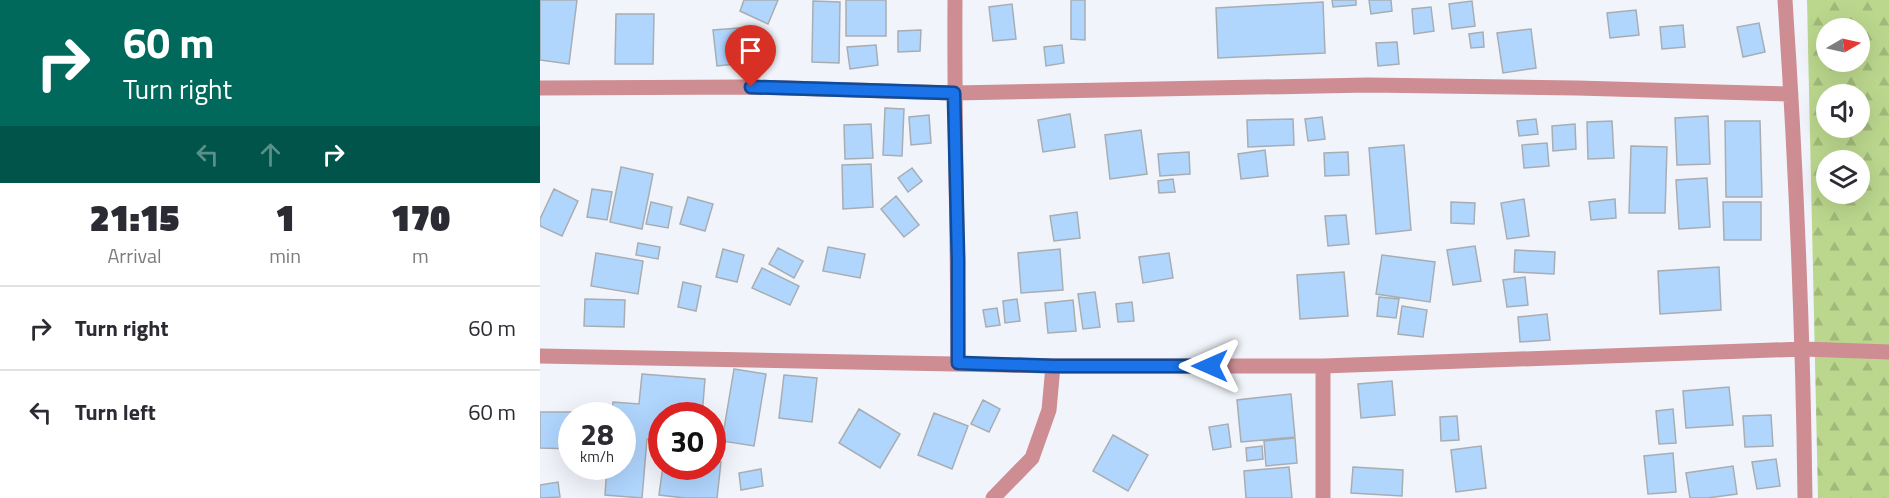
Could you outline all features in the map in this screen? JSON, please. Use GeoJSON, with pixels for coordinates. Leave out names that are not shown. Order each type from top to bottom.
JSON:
{"type":"FeatureCollection","features":[{"type":"Feature","properties":{"kind":"street"},"geometry":{"type":"LineString","coordinates":[[955,0],[958,363]]}},
{"type":"Feature","properties":{"kind":"street"},"geometry":{"type":"LineString","coordinates":[[1785,0],[1803,349],[1805,498]]}},
{"type":"Feature","properties":{"kind":"street"},"geometry":{"type":"LineString","coordinates":[[540,88],[751,87],[954,93],[1368,85],[1791,94]]}},
{"type":"Feature","properties":{"kind":"street"},"geometry":{"type":"LineString","coordinates":[[540,356],[1053,366],[1323,366],[1803,349],[1889,352]]}},
{"type":"Feature","properties":{"kind":"street"},"geometry":{"type":"LineString","coordinates":[[993,498],[1032,458],[1049,410],[1053,366]]}},
{"type":"Feature","properties":{"kind":"street"},"geometry":{"type":"LineString","coordinates":[[1323,366],[1323,498]]}},
{"type":"Feature","properties":{"kind":"green space"},"geometry":{"type":"Polygon","coordinates":[[[1807,0],[1889,0],[1889,498],[1818,498],[1807,0]]]}},
{"type":"Feature","properties":{"kind":"building"},"geometry":{"type":"Polygon","coordinates":[[[540,0],[577,0],[569,64],[540,60],[540,0]]]}},
{"type":"Feature","properties":{"kind":"building"},"geometry":{"type":"Polygon","coordinates":[[[744,0],[778,0],[768,24],[740,11],[744,0]]]}},
{"type":"Feature","properties":{"kind":"building"},"geometry":{"type":"Polygon","coordinates":[[[846,0],[886,0],[886,36],[846,36],[846,0]]]}},
{"type":"Feature","properties":{"kind":"building"},"geometry":{"type":"Polygon","coordinates":[[[1071,0],[1085,0],[1085,40],[1071,39],[1071,0]]]}},
{"type":"Feature","properties":{"kind":"building"},"geometry":{"type":"Polygon","coordinates":[[[1332,0],[1356,0],[1356,5],[1333,7],[1332,0]]]}},
{"type":"Feature","properties":{"kind":"building"},"geometry":{"type":"Polygon","coordinates":[[[1369,0],[1391,0],[1392,11],[1371,14],[1369,0]]]}},
{"type":"Feature","properties":{"kind":"building"},"geometry":{"type":"Polygon","coordinates":[[[813,1],[840,2],[839,63],[812,62],[813,1]]]}},
{"type":"Feature","properties":{"kind":"building"},"geometry":{"type":"Polygon","coordinates":[[[1472,1],[1475,26],[1452,29],[1449,4],[1472,1]]]}},
{"type":"Feature","properties":{"kind":"building"},"geometry":{"type":"Polygon","coordinates":[[[1323,2],[1325,53],[1218,58],[1216,8],[1323,2]]]}},
{"type":"Feature","properties":{"kind":"building"},"geometry":{"type":"Polygon","coordinates":[[[1012,4],[1016,39],[993,41],[989,7],[1012,4]]]}},
{"type":"Feature","properties":{"kind":"building"},"geometry":{"type":"Polygon","coordinates":[[[1431,7],[1434,31],[1414,34],[1412,9],[1431,7]]]}},
{"type":"Feature","properties":{"kind":"building"},"geometry":{"type":"Polygon","coordinates":[[[1636,10],[1639,35],[1610,38],[1607,13],[1636,10]]]}},
{"type":"Feature","properties":{"kind":"building"},"geometry":{"type":"Polygon","coordinates":[[[616,14],[654,14],[653,64],[615,64],[616,14]]]}},
{"type":"Feature","properties":{"kind":"building"},"geometry":{"type":"Polygon","coordinates":[[[1759,23],[1765,52],[1743,57],[1737,27],[1759,23]]]}},
{"type":"Feature","properties":{"kind":"building"},"geometry":{"type":"Polygon","coordinates":[[[1683,25],[1685,47],[1662,49],[1660,27],[1683,25]]]}},
{"type":"Feature","properties":{"kind":"building"},"geometry":{"type":"Polygon","coordinates":[[[752,27],[755,62],[717,66],[713,30],[752,27]]]}},
{"type":"Feature","properties":{"kind":"building"},"geometry":{"type":"Polygon","coordinates":[[[1531,29],[1536,68],[1503,73],[1497,33],[1531,29]]]}},
{"type":"Feature","properties":{"kind":"building"},"geometry":{"type":"Polygon","coordinates":[[[921,30],[920,51],[898,52],[898,31],[921,30]]]}},
{"type":"Feature","properties":{"kind":"building"},"geometry":{"type":"Polygon","coordinates":[[[1483,32],[1484,47],[1471,48],[1469,34],[1483,32]]]}},
{"type":"Feature","properties":{"kind":"building"},"geometry":{"type":"Polygon","coordinates":[[[1397,42],[1399,64],[1378,66],[1376,43],[1397,42]]]}},
{"type":"Feature","properties":{"kind":"building"},"geometry":{"type":"Polygon","coordinates":[[[876,45],[878,65],[850,69],[847,47],[876,45]]]}},
{"type":"Feature","properties":{"kind":"building"},"geometry":{"type":"Polygon","coordinates":[[[1062,45],[1064,63],[1046,66],[1044,47],[1062,45]]]}},
{"type":"Feature","properties":{"kind":"building"},"geometry":{"type":"Polygon","coordinates":[[[885,108],[904,109],[902,156],[883,155],[885,108]]]}},
{"type":"Feature","properties":{"kind":"building"},"geometry":{"type":"Polygon","coordinates":[[[1070,114],[1075,147],[1043,152],[1038,120],[1070,114]]]}},
{"type":"Feature","properties":{"kind":"building"},"geometry":{"type":"Polygon","coordinates":[[[929,115],[931,143],[911,145],[909,117],[929,115]]]}},
{"type":"Feature","properties":{"kind":"building"},"geometry":{"type":"Polygon","coordinates":[[[1708,116],[1710,164],[1677,165],[1675,118],[1708,116]]]}},
{"type":"Feature","properties":{"kind":"building"},"geometry":{"type":"Polygon","coordinates":[[[1322,117],[1325,139],[1308,141],[1305,119],[1322,117]]]}},
{"type":"Feature","properties":{"kind":"building"},"geometry":{"type":"Polygon","coordinates":[[[1293,119],[1294,145],[1248,147],[1247,120],[1293,119]]]}},
{"type":"Feature","properties":{"kind":"building"},"geometry":{"type":"Polygon","coordinates":[[[1536,119],[1538,134],[1519,136],[1517,121],[1536,119]]]}},
{"type":"Feature","properties":{"kind":"building"},"geometry":{"type":"Polygon","coordinates":[[[1612,121],[1614,158],[1588,159],[1587,122],[1612,121]]]}},
{"type":"Feature","properties":{"kind":"building"},"geometry":{"type":"Polygon","coordinates":[[[1725,121],[1760,121],[1762,197],[1726,197],[1725,121]]]}},
{"type":"Feature","properties":{"kind":"building"},"geometry":{"type":"Polygon","coordinates":[[[871,124],[873,158],[845,159],[844,125],[871,124]]]}},
{"type":"Feature","properties":{"kind":"building"},"geometry":{"type":"Polygon","coordinates":[[[1575,124],[1576,149],[1553,151],[1552,126],[1575,124]]]}},
{"type":"Feature","properties":{"kind":"building"},"geometry":{"type":"Polygon","coordinates":[[[1141,130],[1147,174],[1110,179],[1105,135],[1141,130]]]}},
{"type":"Feature","properties":{"kind":"building"},"geometry":{"type":"Polygon","coordinates":[[[1547,143],[1549,166],[1524,168],[1522,145],[1547,143]]]}},
{"type":"Feature","properties":{"kind":"building"},"geometry":{"type":"Polygon","coordinates":[[[1404,145],[1411,230],[1376,234],[1369,148],[1404,145]]]}},
{"type":"Feature","properties":{"kind":"building"},"geometry":{"type":"Polygon","coordinates":[[[1631,146],[1667,147],[1665,213],[1629,213],[1631,146]]]}},
{"type":"Feature","properties":{"kind":"building"},"geometry":{"type":"Polygon","coordinates":[[[1265,150],[1268,176],[1241,179],[1238,154],[1265,150]]]}},
{"type":"Feature","properties":{"kind":"building"},"geometry":{"type":"Polygon","coordinates":[[[1189,152],[1190,174],[1160,176],[1158,154],[1189,152]]]}},
{"type":"Feature","properties":{"kind":"building"},"geometry":{"type":"Polygon","coordinates":[[[1348,152],[1349,175],[1325,176],[1324,153],[1348,152]]]}},
{"type":"Feature","properties":{"kind":"building"},"geometry":{"type":"Polygon","coordinates":[[[871,164],[873,207],[843,209],[842,165],[871,164]]]}},
{"type":"Feature","properties":{"kind":"building"},"geometry":{"type":"Polygon","coordinates":[[[621,167],[653,174],[642,229],[610,222],[621,167]]]}},
{"type":"Feature","properties":{"kind":"building"},"geometry":{"type":"Polygon","coordinates":[[[912,168],[922,181],[908,192],[898,178],[912,168]]]}},
{"type":"Feature","properties":{"kind":"building"},"geometry":{"type":"Polygon","coordinates":[[[1707,178],[1710,227],[1679,229],[1676,180],[1707,178]]]}},
{"type":"Feature","properties":{"kind":"building"},"geometry":{"type":"Polygon","coordinates":[[[1173,179],[1175,192],[1159,193],[1158,181],[1173,179]]]}},
{"type":"Feature","properties":{"kind":"building"},"geometry":{"type":"Polygon","coordinates":[[[554,189],[578,201],[562,236],[540,226],[540,219],[554,189]]]}},
{"type":"Feature","properties":{"kind":"building"},"geometry":{"type":"Polygon","coordinates":[[[592,189],[612,192],[607,220],[587,217],[592,189]]]}},
{"type":"Feature","properties":{"kind":"building"},"geometry":{"type":"Polygon","coordinates":[[[896,196],[919,225],[904,237],[881,209],[896,196]]]}},
{"type":"Feature","properties":{"kind":"building"},"geometry":{"type":"Polygon","coordinates":[[[688,197],[713,204],[705,231],[680,224],[688,197]]]}},
{"type":"Feature","properties":{"kind":"building"},"geometry":{"type":"Polygon","coordinates":[[[1524,199],[1529,236],[1507,239],[1501,203],[1524,199]]]}},
{"type":"Feature","properties":{"kind":"building"},"geometry":{"type":"Polygon","coordinates":[[[1615,199],[1616,218],[1591,220],[1589,202],[1615,199]]]}},
{"type":"Feature","properties":{"kind":"building"},"geometry":{"type":"Polygon","coordinates":[[[651,202],[672,207],[668,228],[646,224],[651,202]]]}},
{"type":"Feature","properties":{"kind":"building"},"geometry":{"type":"Polygon","coordinates":[[[1451,202],[1475,203],[1474,224],[1451,223],[1451,202]]]}},
{"type":"Feature","properties":{"kind":"building"},"geometry":{"type":"Polygon","coordinates":[[[1723,202],[1761,202],[1761,240],[1724,240],[1723,202]]]}},
{"type":"Feature","properties":{"kind":"building"},"geometry":{"type":"Polygon","coordinates":[[[1077,212],[1080,238],[1054,241],[1050,216],[1077,212]]]}},
{"type":"Feature","properties":{"kind":"building"},"geometry":{"type":"Polygon","coordinates":[[[1346,215],[1349,244],[1328,246],[1325,216],[1346,215]]]}},
{"type":"Feature","properties":{"kind":"building"},"geometry":{"type":"Polygon","coordinates":[[[638,243],[660,247],[658,259],[636,255],[638,243]]]}},
{"type":"Feature","properties":{"kind":"building"},"geometry":{"type":"Polygon","coordinates":[[[1475,246],[1481,281],[1453,285],[1447,250],[1475,246]]]}},
{"type":"Feature","properties":{"kind":"building"},"geometry":{"type":"Polygon","coordinates":[[[828,247],[865,254],[860,278],[823,271],[828,247]]]}},
{"type":"Feature","properties":{"kind":"building"},"geometry":{"type":"Polygon","coordinates":[[[778,248],[803,261],[794,278],[769,264],[778,248]]]}},
{"type":"Feature","properties":{"kind":"building"},"geometry":{"type":"Polygon","coordinates":[[[723,249],[744,255],[737,282],[716,277],[723,249]]]}},
{"type":"Feature","properties":{"kind":"building"},"geometry":{"type":"Polygon","coordinates":[[[1060,249],[1063,290],[1021,293],[1018,253],[1060,249]]]}},
{"type":"Feature","properties":{"kind":"building"},"geometry":{"type":"Polygon","coordinates":[[[1515,250],[1555,252],[1554,274],[1514,272],[1515,250]]]}},
{"type":"Feature","properties":{"kind":"building"},"geometry":{"type":"Polygon","coordinates":[[[596,253],[643,261],[638,294],[591,286],[596,253]]]}},
{"type":"Feature","properties":{"kind":"building"},"geometry":{"type":"Polygon","coordinates":[[[1169,253],[1173,278],[1143,283],[1139,257],[1169,253]]]}},
{"type":"Feature","properties":{"kind":"building"},"geometry":{"type":"Polygon","coordinates":[[[1382,255],[1435,262],[1430,302],[1376,294],[1382,255]]]}},
{"type":"Feature","properties":{"kind":"building"},"geometry":{"type":"Polygon","coordinates":[[[1719,267],[1721,310],[1660,314],[1658,271],[1719,267]]]}},
{"type":"Feature","properties":{"kind":"building"},"geometry":{"type":"Polygon","coordinates":[[[762,268],[799,286],[790,305],[752,288],[762,268]]]}},
{"type":"Feature","properties":{"kind":"building"},"geometry":{"type":"Polygon","coordinates":[[[1344,272],[1348,316],[1300,319],[1297,275],[1344,272]]]}},
{"type":"Feature","properties":{"kind":"building"},"geometry":{"type":"Polygon","coordinates":[[[1525,277],[1528,305],[1507,307],[1503,280],[1525,277]]]}},
{"type":"Feature","properties":{"kind":"building"},"geometry":{"type":"Polygon","coordinates":[[[683,282],[701,286],[696,311],[678,307],[683,282]]]}},
{"type":"Feature","properties":{"kind":"building"},"geometry":{"type":"Polygon","coordinates":[[[1095,292],[1100,327],[1083,329],[1078,294],[1095,292]]]}},
{"type":"Feature","properties":{"kind":"building"},"geometry":{"type":"Polygon","coordinates":[[[1379,297],[1399,299],[1396,318],[1377,316],[1379,297]]]}},
{"type":"Feature","properties":{"kind":"building"},"geometry":{"type":"Polygon","coordinates":[[[585,299],[625,300],[624,327],[584,326],[585,299]]]}},
{"type":"Feature","properties":{"kind":"building"},"geometry":{"type":"Polygon","coordinates":[[[1017,299],[1020,321],[1005,323],[1003,301],[1017,299]]]}},
{"type":"Feature","properties":{"kind":"building"},"geometry":{"type":"Polygon","coordinates":[[[1073,300],[1076,331],[1048,333],[1045,303],[1073,300]]]}},
{"type":"Feature","properties":{"kind":"building"},"geometry":{"type":"Polygon","coordinates":[[[1132,302],[1134,321],[1118,322],[1116,304],[1132,302]]]}},
{"type":"Feature","properties":{"kind":"building"},"geometry":{"type":"Polygon","coordinates":[[[1402,306],[1427,310],[1423,337],[1398,334],[1402,306]]]}},
{"type":"Feature","properties":{"kind":"building"},"geometry":{"type":"Polygon","coordinates":[[[997,308],[1000,325],[986,327],[983,310],[997,308]]]}},
{"type":"Feature","properties":{"kind":"building"},"geometry":{"type":"Polygon","coordinates":[[[1547,314],[1550,340],[1520,342],[1518,317],[1547,314]]]}},
{"type":"Feature","properties":{"kind":"building"},"geometry":{"type":"Polygon","coordinates":[[[734,369],[766,374],[754,446],[726,442],[726,417],[734,369]]]}},
{"type":"Feature","properties":{"kind":"building"},"geometry":{"type":"Polygon","coordinates":[[[642,374],[705,379],[703,402],[648,402],[648,439],[642,498],[605,495],[606,480],[636,480],[636,404],[639,404],[642,374]]]}},
{"type":"Feature","properties":{"kind":"building"},"geometry":{"type":"Polygon","coordinates":[[[784,375],[817,378],[812,422],[779,418],[784,375]]]}},
{"type":"Feature","properties":{"kind":"building"},"geometry":{"type":"Polygon","coordinates":[[[1392,381],[1395,415],[1361,418],[1358,384],[1392,381]]]}},
{"type":"Feature","properties":{"kind":"building"},"geometry":{"type":"Polygon","coordinates":[[[1729,387],[1733,425],[1686,428],[1683,391],[1729,387]]]}},
{"type":"Feature","properties":{"kind":"building"},"geometry":{"type":"Polygon","coordinates":[[[1291,394],[1295,437],[1241,442],[1237,400],[1291,394]]]}},
{"type":"Feature","properties":{"kind":"building"},"geometry":{"type":"Polygon","coordinates":[[[983,400],[1000,409],[989,432],[971,424],[983,400]]]}},
{"type":"Feature","properties":{"kind":"building"},"geometry":{"type":"Polygon","coordinates":[[[859,409],[900,434],[880,468],[839,443],[859,409]]]}},
{"type":"Feature","properties":{"kind":"building"},"geometry":{"type":"Polygon","coordinates":[[[1673,409],[1676,443],[1659,444],[1656,411],[1673,409]]]}},
{"type":"Feature","properties":{"kind":"building"},"geometry":{"type":"Polygon","coordinates":[[[540,412],[558,412],[558,449],[540,448],[540,412]]]}},
{"type":"Feature","properties":{"kind":"building"},"geometry":{"type":"Polygon","coordinates":[[[934,413],[968,426],[952,469],[918,455],[934,413]]]}},
{"type":"Feature","properties":{"kind":"building"},"geometry":{"type":"Polygon","coordinates":[[[1771,415],[1773,446],[1745,447],[1743,416],[1771,415]]]}},
{"type":"Feature","properties":{"kind":"building"},"geometry":{"type":"Polygon","coordinates":[[[1457,416],[1459,440],[1441,441],[1440,417],[1457,416]]]}},
{"type":"Feature","properties":{"kind":"building"},"geometry":{"type":"Polygon","coordinates":[[[1228,424],[1231,447],[1213,450],[1209,427],[1228,424]]]}},
{"type":"Feature","properties":{"kind":"building"},"geometry":{"type":"Polygon","coordinates":[[[1113,435],[1148,455],[1128,491],[1093,471],[1113,435]]]}},
{"type":"Feature","properties":{"kind":"building"},"geometry":{"type":"Polygon","coordinates":[[[1295,438],[1297,463],[1266,466],[1264,441],[1295,438]]]}},
{"type":"Feature","properties":{"kind":"building"},"geometry":{"type":"Polygon","coordinates":[[[1262,446],[1263,459],[1247,461],[1246,448],[1262,446]]]}},
{"type":"Feature","properties":{"kind":"building"},"geometry":{"type":"Polygon","coordinates":[[[1481,446],[1486,488],[1456,492],[1451,450],[1481,446]]]}},
{"type":"Feature","properties":{"kind":"building"},"geometry":{"type":"Polygon","coordinates":[[[1673,453],[1676,492],[1648,494],[1644,456],[1673,453]]]}},
{"type":"Feature","properties":{"kind":"building"},"geometry":{"type":"Polygon","coordinates":[[[1776,459],[1780,486],[1757,489],[1752,462],[1776,459]]]}},
{"type":"Feature","properties":{"kind":"building"},"geometry":{"type":"Polygon","coordinates":[[[1733,466],[1737,494],[1690,498],[1686,473],[1733,466]]]}},
{"type":"Feature","properties":{"kind":"building"},"geometry":{"type":"Polygon","coordinates":[[[1289,467],[1292,498],[1246,498],[1244,471],[1289,467]]]}},
{"type":"Feature","properties":{"kind":"building"},"geometry":{"type":"Polygon","coordinates":[[[1353,467],[1403,470],[1402,496],[1351,493],[1353,467]]]}},
{"type":"Feature","properties":{"kind":"building"},"geometry":{"type":"Polygon","coordinates":[[[761,469],[763,486],[741,490],[739,473],[761,469]]]}},
{"type":"Feature","properties":{"kind":"building"},"geometry":{"type":"Polygon","coordinates":[[[661,480],[719,480],[717,498],[659,495],[661,480]]]}},
{"type":"Feature","properties":{"kind":"building"},"geometry":{"type":"Polygon","coordinates":[[[558,482],[560,497],[540,498],[540,485],[558,482]]]}},
{"type":"Feature","properties":{"kind":"route"},"geometry":{"type":"LineString","coordinates":[[751,87],[954,93],[958,363],[1053,366],[1210,366]]}}]}
